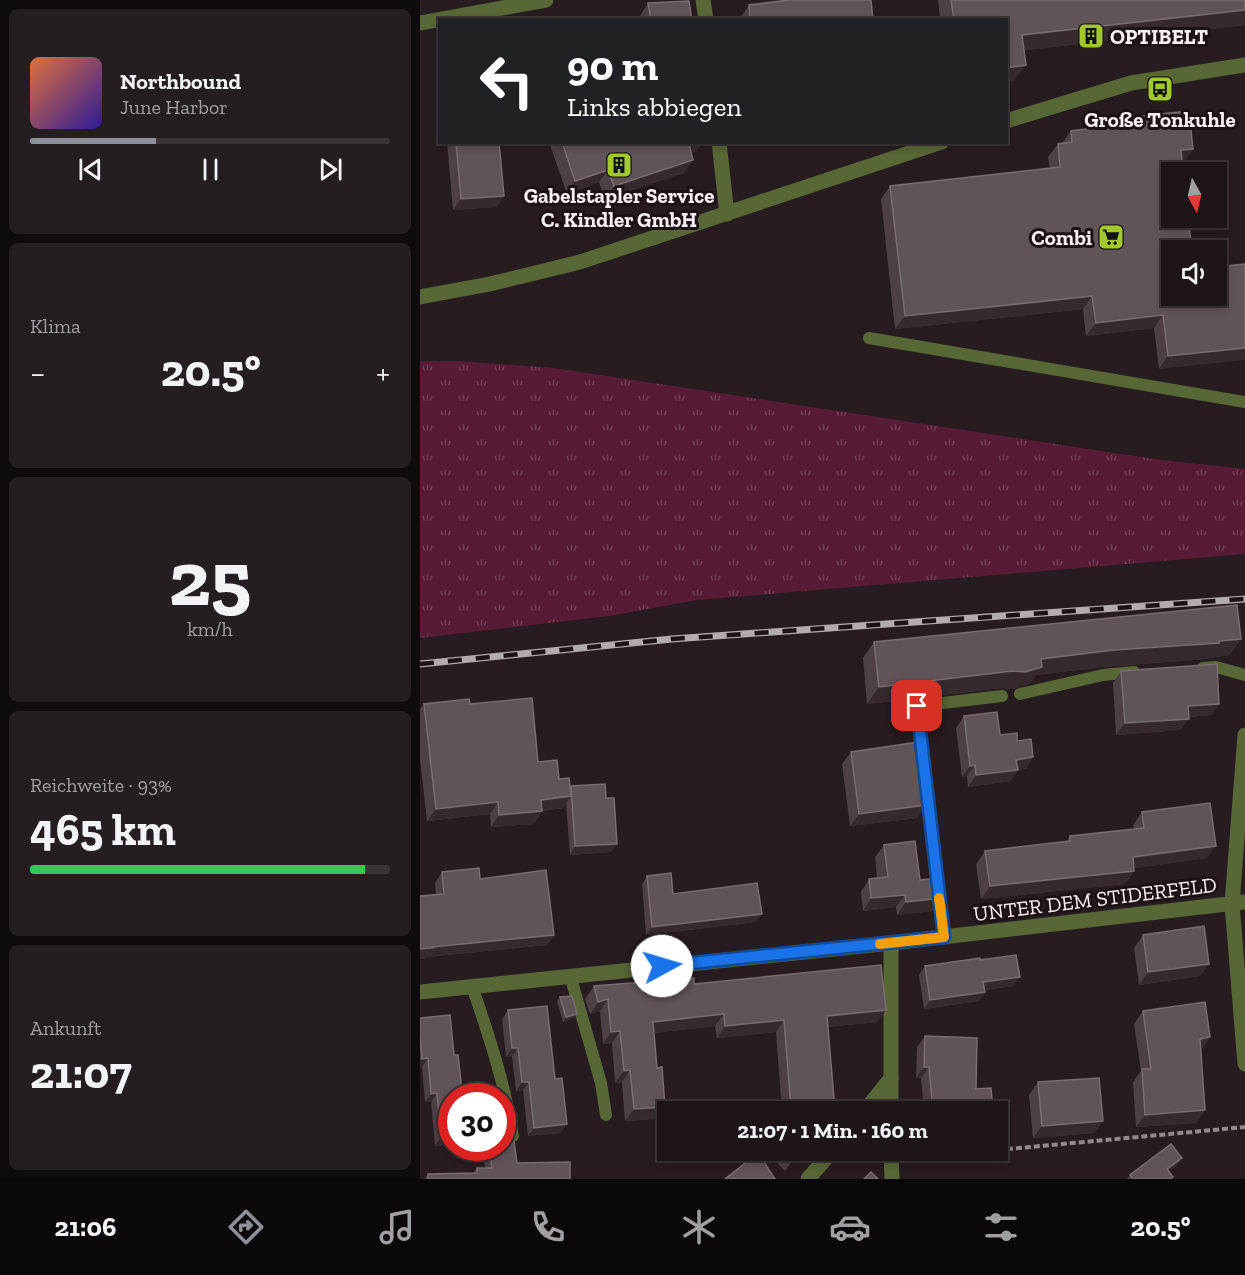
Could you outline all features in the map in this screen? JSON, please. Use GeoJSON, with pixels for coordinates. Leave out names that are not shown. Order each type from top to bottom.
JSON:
{"type":"FeatureCollection","features":[{"type":"Feature","properties":{"kind":"street"},"geometry":{"type":"LineString","coordinates":[[447,18],[546,0]]}},
{"type":"Feature","properties":{"kind":"street"},"geometry":{"type":"LineString","coordinates":[[703,0],[706,18]]}},
{"type":"Feature","properties":{"kind":"street"},"geometry":{"type":"LineString","coordinates":[[420,23],[438,20]]}},
{"type":"Feature","properties":{"kind":"street"},"geometry":{"type":"LineString","coordinates":[[1008,120],[1131,83],[1245,65]]}},
{"type":"Feature","properties":{"kind":"street"},"geometry":{"type":"LineString","coordinates":[[719,144],[727,214]]}},
{"type":"Feature","properties":{"kind":"street"},"geometry":{"type":"LineString","coordinates":[[420,297],[490,284],[580,262],[936,144]]}},
{"type":"Feature","properties":{"kind":"street"},"geometry":{"type":"LineString","coordinates":[[1245,735],[1238,903],[1245,1064]]}},
{"type":"Feature","properties":{"kind":"street","name":"UNTER DEM STIDERFELD"},"geometry":{"type":"LineString","coordinates":[[420,992],[891,943],[1238,903]]}},
{"type":"Feature","properties":{"kind":"street"},"geometry":{"type":"LineString","coordinates":[[891,943],[891,1101]]}},
{"type":"Feature","properties":{"kind":"street"},"geometry":{"type":"LineString","coordinates":[[873,1101],[891,1078]]}},
{"type":"Feature","properties":{"kind":"street"},"geometry":{"type":"LineString","coordinates":[[808,1179],[824,1161]]}},
{"type":"Feature","properties":{"kind":"street"},"geometry":{"type":"LineString","coordinates":[[891,1161],[892,1179]]}},
{"type":"Feature","properties":{"kind":"lane"},"geometry":{"type":"LineString","coordinates":[[869,338],[1245,402]]}},
{"type":"Feature","properties":{"kind":"lane"},"geometry":{"type":"LineString","coordinates":[[1194,668],[1216,667],[1245,675]]}},
{"type":"Feature","properties":{"kind":"lane"},"geometry":{"type":"LineString","coordinates":[[1020,694],[1103,675],[1148,671]]}},
{"type":"Feature","properties":{"kind":"lane"},"geometry":{"type":"LineString","coordinates":[[944,937],[917,706],[1002,696]]}},
{"type":"Feature","properties":{"kind":"lane"},"geometry":{"type":"LineString","coordinates":[[570,975],[601,1083],[606,1115]]}},
{"type":"Feature","properties":{"kind":"lane"},"geometry":{"type":"LineString","coordinates":[[472,986],[502,1083]]}},
{"type":"Feature","properties":{"kind":"path"},"geometry":{"type":"LineString","coordinates":[[1008,1149],[1245,1127]]}},
{"type":"Feature","properties":{"kind":"green space"},"geometry":{"type":"Polygon","coordinates":[[[420,361],[459,361],[554,368],[1161,460],[1245,469],[1245,554],[697,600],[609,616],[420,638],[420,361]]]}},
{"type":"Feature","properties":{"kind":"building"},"geometry":{"type":"Polygon","coordinates":[[[789,0],[871,0],[873,18],[750,18],[749,5],[789,0]]]}},
{"type":"Feature","properties":{"kind":"building","name":"OPTIBELT"},"geometry":{"type":"Polygon","coordinates":[[[951,0],[1245,0],[1245,10],[1022,35],[1026,65],[1008,68],[1008,18],[954,18],[951,0]]]}},
{"type":"Feature","properties":{"kind":"building"},"geometry":{"type":"Polygon","coordinates":[[[689,1],[692,18],[651,18],[648,3],[689,1]]]}},
{"type":"Feature","properties":{"kind":"building"},"geometry":{"type":"Polygon","coordinates":[[[1189,111],[1193,149],[1181,150],[1182,162],[1161,162],[1161,228],[1189,228],[1191,240],[1161,240],[1161,306],[1227,306],[1227,266],[1245,264],[1245,348],[1168,356],[1163,315],[1096,323],[1092,296],[905,316],[890,186],[1060,167],[1058,144],[1072,142],[1071,131],[1142,122],[1142,116],[1189,111]]]}},
{"type":"Feature","properties":{"kind":"building"},"geometry":{"type":"Polygon","coordinates":[[[456,144],[499,144],[504,196],[461,199],[456,144]]]}},
{"type":"Feature","properties":{"kind":"building","name":"Gabelstapler Service C. Kindler GmbH"},"geometry":{"type":"Polygon","coordinates":[[[563,144],[689,144],[693,160],[614,186],[608,170],[575,181],[563,144]]]}},
{"type":"Feature","properties":{"kind":"building"},"geometry":{"type":"Polygon","coordinates":[[[1237,605],[1241,639],[1041,659],[1042,667],[1025,672],[1012,671],[879,687],[874,642],[1237,605]]]}},
{"type":"Feature","properties":{"kind":"building"},"geometry":{"type":"Polygon","coordinates":[[[1217,664],[1219,704],[1188,706],[1189,719],[1125,723],[1121,671],[1217,664]]]}},
{"type":"Feature","properties":{"kind":"building"},"geometry":{"type":"Polygon","coordinates":[[[532,698],[538,762],[557,760],[559,779],[569,778],[571,796],[541,800],[542,811],[499,815],[498,802],[436,809],[424,704],[469,699],[470,704],[532,698]]]}},
{"type":"Feature","properties":{"kind":"building"},"geometry":{"type":"Polygon","coordinates":[[[997,712],[1000,735],[1017,733],[1017,741],[1031,739],[1033,757],[1016,760],[1018,770],[976,775],[975,765],[970,766],[964,716],[997,712]]]}},
{"type":"Feature","properties":{"kind":"building"},"geometry":{"type":"Polygon","coordinates":[[[918,742],[926,805],[859,814],[851,752],[918,742]]]}},
{"type":"Feature","properties":{"kind":"building"},"geometry":{"type":"Polygon","coordinates":[[[605,784],[606,798],[614,798],[617,844],[575,846],[571,786],[605,784]]]}},
{"type":"Feature","properties":{"kind":"building"},"geometry":{"type":"Polygon","coordinates":[[[1210,803],[1216,846],[1133,857],[1134,871],[990,886],[985,851],[1070,841],[1070,836],[1144,828],[1142,812],[1210,803]]]}},
{"type":"Feature","properties":{"kind":"building"},"geometry":{"type":"Polygon","coordinates":[[[915,841],[920,880],[939,878],[942,898],[906,902],[905,895],[871,898],[869,879],[888,877],[884,845],[915,841]]]}},
{"type":"Feature","properties":{"kind":"building"},"geometry":{"type":"Polygon","coordinates":[[[479,868],[480,879],[546,870],[554,935],[420,949],[420,896],[444,894],[442,872],[479,868]]]}},
{"type":"Feature","properties":{"kind":"building"},"geometry":{"type":"Polygon","coordinates":[[[671,873],[673,894],[757,883],[762,914],[652,927],[647,876],[671,873]]]}},
{"type":"Feature","properties":{"kind":"building"},"geometry":{"type":"Polygon","coordinates":[[[1204,926],[1209,964],[1148,972],[1143,935],[1204,926]]]}},
{"type":"Feature","properties":{"kind":"building"},"geometry":{"type":"Polygon","coordinates":[[[1016,955],[1020,977],[983,982],[985,992],[930,1000],[925,966],[1016,955]]]}},
{"type":"Feature","properties":{"kind":"building"},"geometry":{"type":"Polygon","coordinates":[[[881,965],[886,1010],[827,1016],[834,1101],[790,1101],[784,1020],[725,1026],[724,1014],[653,1022],[657,1068],[662,1067],[665,1101],[657,1101],[657,1108],[634,1109],[630,1070],[624,1071],[620,1031],[611,1032],[608,999],[598,1002],[594,986],[694,978],[694,984],[881,965]]]}},
{"type":"Feature","properties":{"kind":"building"},"geometry":{"type":"Polygon","coordinates":[[[572,996],[577,1014],[566,1017],[560,997],[572,996]]]}},
{"type":"Feature","properties":{"kind":"building"},"geometry":{"type":"Polygon","coordinates":[[[1205,1002],[1210,1037],[1200,1039],[1205,1110],[1145,1115],[1142,1069],[1151,1069],[1143,1011],[1205,1002]]]}},
{"type":"Feature","properties":{"kind":"building"},"geometry":{"type":"Polygon","coordinates":[[[547,1006],[555,1079],[562,1078],[567,1124],[534,1128],[529,1082],[522,1082],[518,1048],[512,1048],[508,1010],[547,1006]]]}},
{"type":"Feature","properties":{"kind":"building"},"geometry":{"type":"Polygon","coordinates":[[[450,1015],[454,1055],[458,1055],[461,1083],[438,1083],[438,1104],[437,1093],[431,1094],[428,1058],[422,1059],[420,1018],[450,1015]]]}},
{"type":"Feature","properties":{"kind":"building"},"geometry":{"type":"Polygon","coordinates":[[[925,1036],[977,1038],[976,1089],[991,1088],[992,1101],[932,1101],[929,1067],[924,1067],[925,1036]]]}},
{"type":"Feature","properties":{"kind":"building"},"geometry":{"type":"Polygon","coordinates":[[[1099,1078],[1103,1121],[1042,1126],[1038,1082],[1099,1078]]]}},
{"type":"Feature","properties":{"kind":"building"},"geometry":{"type":"Polygon","coordinates":[[[1171,1144],[1182,1158],[1167,1169],[1173,1177],[1170,1179],[1133,1179],[1130,1175],[1171,1144]]]}},
{"type":"Feature","properties":{"kind":"building"},"geometry":{"type":"Polygon","coordinates":[[[516,1156],[517,1163],[570,1162],[570,1179],[428,1179],[428,1174],[477,1173],[477,1168],[492,1168],[491,1161],[516,1161],[516,1156]]]}},
{"type":"Feature","properties":{"kind":"building"},"geometry":{"type":"Polygon","coordinates":[[[748,1161],[763,1161],[775,1179],[725,1179],[748,1161]]]}},
{"type":"Feature","properties":{"kind":"building"},"geometry":{"type":"Polygon","coordinates":[[[871,1172],[878,1179],[864,1179],[871,1172]]]}},
{"type":"Feature","properties":{"kind":"railway"},"geometry":{"type":"LineString","coordinates":[[420,664],[672,639],[1245,599]]}},
{"type":"Feature","properties":{"kind":"slow traffic"},"geometry":{"type":"LineString","coordinates":[[880,944],[944,937],[939,898]]}},
{"type":"Feature","properties":{"kind":"place","name":"OPTIBELT"},"geometry":{"type":"Point","coordinates":[1091,36]}},
{"type":"Feature","properties":{"kind":"place","name":"Große Tonkuhle"},"geometry":{"type":"Point","coordinates":[1160,89]}},
{"type":"Feature","properties":{"kind":"place","name":"Gabelstapler Service C. Kindler GmbH"},"geometry":{"type":"Point","coordinates":[619,165]}},
{"type":"Feature","properties":{"kind":"place","name":"Combi"},"geometry":{"type":"Point","coordinates":[1111,237]}},
{"type":"Feature","properties":{"kind":"route"},"geometry":{"type":"LineString","coordinates":[[662,966],[944,937],[917,706]]}}]}
